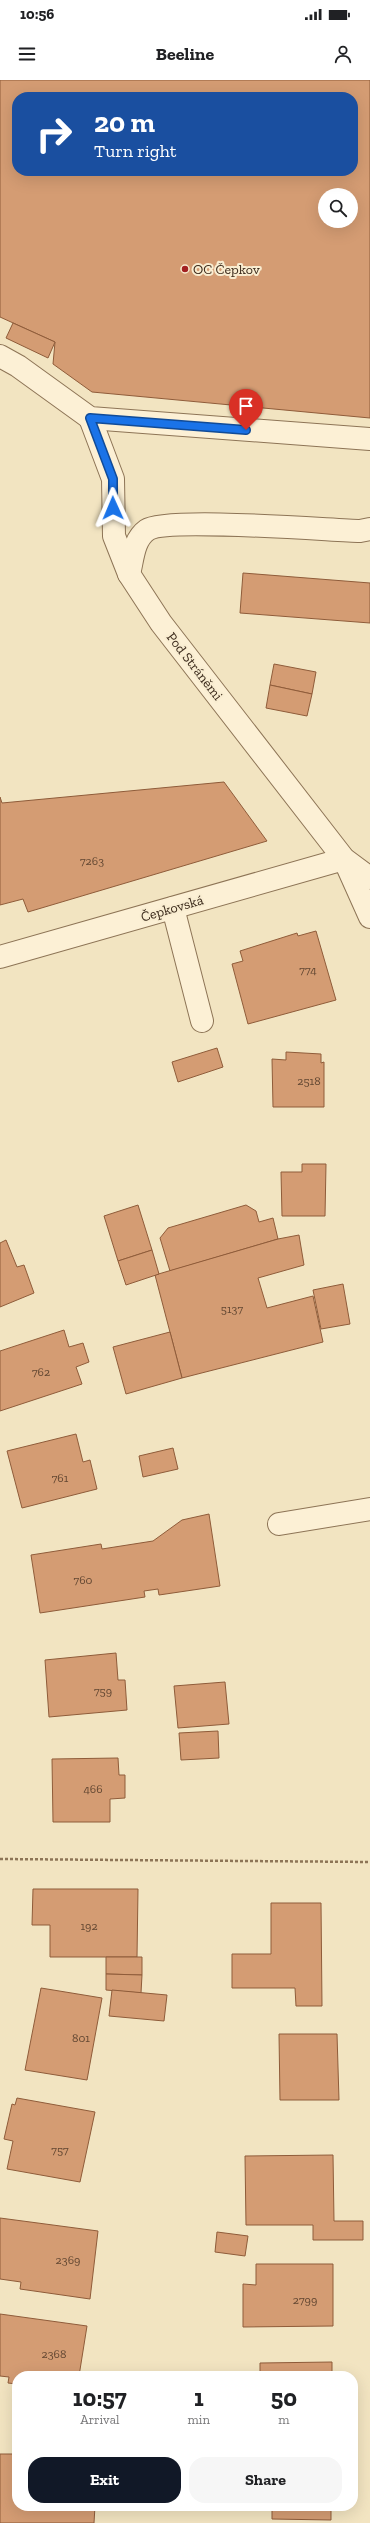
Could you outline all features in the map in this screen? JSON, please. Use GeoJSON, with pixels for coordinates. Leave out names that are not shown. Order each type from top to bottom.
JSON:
{"type":"FeatureCollection","features":[{"type":"Feature","properties":{"kind":"street"},"geometry":{"type":"LineString","coordinates":[[0,356],[18,366],[90,418],[370,439]]}},
{"type":"Feature","properties":{"kind":"street","name":"Pod Stráněmi"},"geometry":{"type":"LineString","coordinates":[[90,418],[113,479],[114,536],[129,574],[161,623],[344,859],[370,878]]}},
{"type":"Feature","properties":{"kind":"street"},"geometry":{"type":"LineString","coordinates":[[129,574],[138,539],[148,529],[158,527],[216,524],[360,531],[370,529]]}},
{"type":"Feature","properties":{"kind":"street"},"geometry":{"type":"LineString","coordinates":[[344,859],[370,917]]}},
{"type":"Feature","properties":{"kind":"street","name":"Čepkovská"},"geometry":{"type":"LineString","coordinates":[[0,957],[344,859]]}},
{"type":"Feature","properties":{"kind":"street"},"geometry":{"type":"LineString","coordinates":[[173,908],[202,1021]]}},
{"type":"Feature","properties":{"kind":"street"},"geometry":{"type":"LineString","coordinates":[[279,1524],[370,1509]]}},
{"type":"Feature","properties":{"kind":"path"},"geometry":{"type":"LineString","coordinates":[[0,1859],[370,1862]]}},
{"type":"Feature","properties":{"kind":"building","name":"OC Čepkov"},"geometry":{"type":"Polygon","coordinates":[[[0,80],[370,80],[370,418],[92,392],[53,364],[55,342],[0,317],[0,80]]]}},
{"type":"Feature","properties":{"kind":"building"},"geometry":{"type":"Polygon","coordinates":[[[13,323],[55,342],[48,358],[6,338],[13,323]]]}},
{"type":"Feature","properties":{"kind":"building"},"geometry":{"type":"Polygon","coordinates":[[[243,573],[370,583],[370,623],[240,613],[243,573]]]}},
{"type":"Feature","properties":{"kind":"building"},"geometry":{"type":"Polygon","coordinates":[[[274,664],[316,672],[312,694],[270,685],[274,664]]]}},
{"type":"Feature","properties":{"kind":"building"},"geometry":{"type":"Polygon","coordinates":[[[270,685],[312,694],[307,716],[266,708],[270,685]]]}},
{"type":"Feature","properties":{"kind":"building"},"geometry":{"type":"Polygon","coordinates":[[[224,782],[267,841],[28,912],[23,899],[0,905],[0,797],[2,803],[224,782]]]}},
{"type":"Feature","properties":{"kind":"building"},"geometry":{"type":"Polygon","coordinates":[[[316,931],[336,1000],[248,1024],[232,964],[243,961],[240,951],[297,933],[298,936],[316,931]]]}},
{"type":"Feature","properties":{"kind":"building"},"geometry":{"type":"Polygon","coordinates":[[[217,1048],[223,1067],[178,1082],[172,1062],[217,1048]]]}},
{"type":"Feature","properties":{"kind":"building"},"geometry":{"type":"Polygon","coordinates":[[[286,1052],[321,1054],[321,1063],[324,1062],[324,1107],[273,1107],[272,1059],[286,1060],[286,1052]]]}},
{"type":"Feature","properties":{"kind":"building"},"geometry":{"type":"Polygon","coordinates":[[[302,1164],[326,1164],[325,1216],[282,1216],[281,1172],[302,1172],[302,1164]]]}},
{"type":"Feature","properties":{"kind":"building"},"geometry":{"type":"Polygon","coordinates":[[[138,1205],[152,1250],[118,1261],[104,1216],[138,1205]]]}},
{"type":"Feature","properties":{"kind":"building"},"geometry":{"type":"Polygon","coordinates":[[[246,1205],[256,1211],[259,1222],[273,1218],[278,1239],[170,1271],[160,1238],[168,1228],[246,1205]]]}},
{"type":"Feature","properties":{"kind":"building"},"geometry":{"type":"Polygon","coordinates":[[[299,1235],[304,1265],[258,1278],[267,1308],[313,1296],[323,1342],[182,1378],[155,1275],[278,1239],[299,1235]]]}},
{"type":"Feature","properties":{"kind":"building"},"geometry":{"type":"Polygon","coordinates":[[[6,1240],[17,1267],[24,1265],[34,1293],[0,1307],[0,1243],[6,1240]]]}},
{"type":"Feature","properties":{"kind":"building"},"geometry":{"type":"Polygon","coordinates":[[[152,1250],[159,1274],[126,1285],[118,1261],[152,1250]]]}},
{"type":"Feature","properties":{"kind":"building"},"geometry":{"type":"Polygon","coordinates":[[[343,1284],[350,1324],[321,1329],[313,1290],[343,1284]]]}},
{"type":"Feature","properties":{"kind":"building"},"geometry":{"type":"Polygon","coordinates":[[[64,1330],[69,1347],[83,1343],[89,1362],[76,1367],[82,1384],[0,1411],[0,1351],[64,1330]]]}},
{"type":"Feature","properties":{"kind":"building"},"geometry":{"type":"Polygon","coordinates":[[[170,1332],[182,1378],[126,1394],[113,1347],[170,1332]]]}},
{"type":"Feature","properties":{"kind":"building"},"geometry":{"type":"Polygon","coordinates":[[[76,1434],[83,1462],[90,1460],[97,1489],[22,1508],[7,1451],[76,1434]]]}},
{"type":"Feature","properties":{"kind":"building"},"geometry":{"type":"Polygon","coordinates":[[[173,1448],[178,1469],[143,1477],[139,1456],[173,1448]]]}},
{"type":"Feature","properties":{"kind":"building"},"geometry":{"type":"Polygon","coordinates":[[[209,1514],[220,1586],[159,1595],[158,1589],[144,1591],[145,1597],[40,1613],[31,1555],[101,1544],[102,1549],[153,1541],[182,1520],[209,1514]]]}},
{"type":"Feature","properties":{"kind":"building"},"geometry":{"type":"Polygon","coordinates":[[[116,1653],[118,1680],[125,1680],[127,1710],[49,1717],[45,1660],[116,1653]]]}},
{"type":"Feature","properties":{"kind":"building"},"geometry":{"type":"Polygon","coordinates":[[[225,1682],[229,1724],[178,1728],[174,1686],[225,1682]]]}},
{"type":"Feature","properties":{"kind":"building"},"geometry":{"type":"Polygon","coordinates":[[[218,1731],[219,1758],[181,1760],[179,1733],[218,1731]]]}},
{"type":"Feature","properties":{"kind":"building"},"geometry":{"type":"Polygon","coordinates":[[[118,1758],[119,1775],[125,1775],[125,1798],[110,1799],[110,1822],[53,1822],[52,1759],[118,1758]]]}},
{"type":"Feature","properties":{"kind":"building"},"geometry":{"type":"Polygon","coordinates":[[[33,1889],[138,1889],[137,1957],[50,1957],[50,1925],[32,1925],[33,1889]]]}},
{"type":"Feature","properties":{"kind":"building"},"geometry":{"type":"Polygon","coordinates":[[[271,1903],[321,1903],[322,2006],[296,2006],[295,1988],[232,1988],[232,1954],[271,1954],[271,1903]]]}},
{"type":"Feature","properties":{"kind":"building"},"geometry":{"type":"Polygon","coordinates":[[[106,1957],[142,1957],[142,1975],[106,1974],[106,1957]]]}},
{"type":"Feature","properties":{"kind":"building"},"geometry":{"type":"Polygon","coordinates":[[[106,1974],[142,1975],[141,1993],[106,1990],[106,1974]]]}},
{"type":"Feature","properties":{"kind":"building"},"geometry":{"type":"Polygon","coordinates":[[[41,1988],[102,1998],[87,2080],[25,2070],[41,1988]]]}},
{"type":"Feature","properties":{"kind":"building"},"geometry":{"type":"Polygon","coordinates":[[[112,1990],[167,1995],[164,2021],[109,2016],[112,1990]]]}},
{"type":"Feature","properties":{"kind":"building"},"geometry":{"type":"Polygon","coordinates":[[[279,2034],[337,2034],[339,2100],[280,2100],[279,2034]]]}},
{"type":"Feature","properties":{"kind":"building"},"geometry":{"type":"Polygon","coordinates":[[[17,2098],[95,2112],[80,2182],[7,2169],[13,2141],[4,2139],[12,2104],[15,2105],[17,2098]]]}},
{"type":"Feature","properties":{"kind":"building"},"geometry":{"type":"Polygon","coordinates":[[[333,2155],[334,2221],[363,2221],[363,2240],[313,2240],[313,2225],[246,2225],[245,2156],[333,2155]]]}},
{"type":"Feature","properties":{"kind":"building"},"geometry":{"type":"Polygon","coordinates":[[[0,2218],[98,2231],[90,2299],[20,2289],[21,2282],[0,2279],[0,2218]]]}},
{"type":"Feature","properties":{"kind":"building"},"geometry":{"type":"Polygon","coordinates":[[[217,2232],[248,2236],[245,2256],[215,2252],[217,2232]]]}},
{"type":"Feature","properties":{"kind":"building"},"geometry":{"type":"Polygon","coordinates":[[[256,2264],[333,2264],[333,2326],[243,2327],[243,2284],[256,2285],[256,2264]]]}},
{"type":"Feature","properties":{"kind":"building"},"geometry":{"type":"Polygon","coordinates":[[[0,2314],[87,2326],[80,2371],[12,2371],[12,2383],[8,2383],[9,2377],[0,2376],[0,2314]]]}},
{"type":"Feature","properties":{"kind":"building"},"geometry":{"type":"Polygon","coordinates":[[[332,2362],[332,2371],[260,2371],[260,2363],[332,2362]]]}},
{"type":"Feature","properties":{"kind":"building"},"geometry":{"type":"Polygon","coordinates":[[[0,2454],[12,2454],[12,2511],[95,2511],[94,2523],[0,2523],[0,2454]]]}},
{"type":"Feature","properties":{"kind":"building"},"geometry":{"type":"Polygon","coordinates":[[[272,2511],[331,2511],[331,2520],[272,2519],[272,2511]]]}},
{"type":"Feature","properties":{"kind":"place","name":"OC Čepkov"},"geometry":{"type":"Point","coordinates":[185,269]}},
{"type":"Feature","properties":{"kind":"route"},"geometry":{"type":"LineString","coordinates":[[113,508],[113,479],[90,418],[246,430]]}}]}
